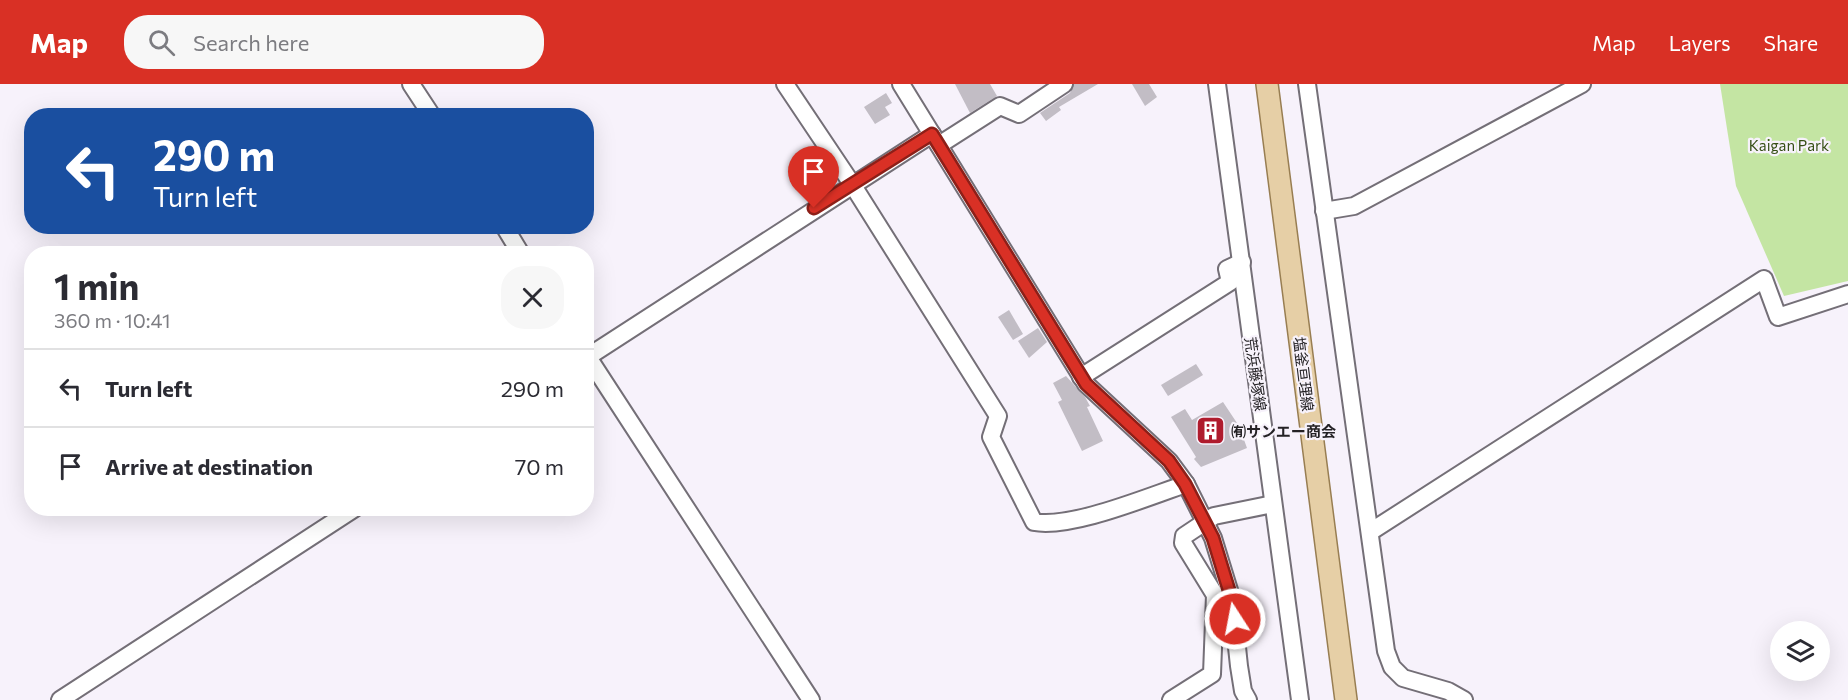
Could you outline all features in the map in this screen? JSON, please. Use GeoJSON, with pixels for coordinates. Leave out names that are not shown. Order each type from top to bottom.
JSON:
{"type":"FeatureCollection","features":[{"type":"Feature","properties":{"kind":"main road","name":"塩釜亘理線"},"geometry":{"type":"LineString","coordinates":[[1267,84],[1346,700]]}},
{"type":"Feature","properties":{"kind":"street"},"geometry":{"type":"LineString","coordinates":[[411,84],[427,108]]}},
{"type":"Feature","properties":{"kind":"street"},"geometry":{"type":"LineString","coordinates":[[785,84],[852,184],[998,416],[992,437],[1034,522],[1048,524],[1092,514],[1185,484]]}},
{"type":"Feature","properties":{"kind":"street"},"geometry":{"type":"LineString","coordinates":[[901,84],[1081,377],[1169,461],[1185,484],[1205,521],[1232,600],[1239,666],[1243,691],[1248,700]]}},
{"type":"Feature","properties":{"kind":"street"},"geometry":{"type":"LineString","coordinates":[[594,352],[852,184],[1000,106],[1019,114],[1064,84]]}},
{"type":"Feature","properties":{"kind":"street","name":"荒浜藤塚線"},"geometry":{"type":"LineString","coordinates":[[1217,84],[1300,700]]}},
{"type":"Feature","properties":{"kind":"street"},"geometry":{"type":"LineString","coordinates":[[1307,84],[1386,651],[1392,667],[1403,678],[1448,691],[1464,700]]}},
{"type":"Feature","properties":{"kind":"street"},"geometry":{"type":"LineString","coordinates":[[1324,211],[1354,206],[1582,84]]}},
{"type":"Feature","properties":{"kind":"street"},"geometry":{"type":"LineString","coordinates":[[1081,377],[1230,282],[1227,269],[1242,262]]}},
{"type":"Feature","properties":{"kind":"street"},"geometry":{"type":"LineString","coordinates":[[1370,532],[1764,279],[1778,317],[1848,294]]}},
{"type":"Feature","properties":{"kind":"street"},"geometry":{"type":"LineString","coordinates":[[594,368],[811,700]]}},
{"type":"Feature","properties":{"kind":"street"},"geometry":{"type":"LineString","coordinates":[[1171,700],[1212,674],[1215,595],[1183,543],[1184,536],[1205,521],[1236,510],[1273,504]]}},
{"type":"Feature","properties":{"kind":"street"},"geometry":{"type":"LineString","coordinates":[[60,700],[343,516]]}},
{"type":"Feature","properties":{"kind":"green space","name":"Kaigan Park"},"geometry":{"type":"Polygon","coordinates":[[[1720,84],[1848,84],[1848,281],[1784,296],[1736,186],[1720,84]]]}},
{"type":"Feature","properties":{"kind":"building"},"geometry":{"type":"Polygon","coordinates":[[[955,84],[990,84],[997,96],[970,113],[955,84]]]}},
{"type":"Feature","properties":{"kind":"building"},"geometry":{"type":"Polygon","coordinates":[[[1074,84],[1098,84],[1059,107],[1061,110],[1046,121],[1040,113],[1070,93],[1074,84]]]}},
{"type":"Feature","properties":{"kind":"building"},"geometry":{"type":"Polygon","coordinates":[[[1132,84],[1149,84],[1157,97],[1145,106],[1132,84]]]}},
{"type":"Feature","properties":{"kind":"building"},"geometry":{"type":"Polygon","coordinates":[[[886,93],[892,103],[885,107],[890,115],[875,124],[864,107],[886,93]]]}},
{"type":"Feature","properties":{"kind":"building"},"geometry":{"type":"Polygon","coordinates":[[[1009,310],[1023,334],[1013,340],[998,317],[1009,310]]]}},
{"type":"Feature","properties":{"kind":"building"},"geometry":{"type":"Polygon","coordinates":[[[1038,328],[1047,342],[1029,358],[1018,341],[1038,328]]]}},
{"type":"Feature","properties":{"kind":"building"},"geometry":{"type":"Polygon","coordinates":[[[1196,364],[1203,375],[1168,396],[1161,385],[1196,364]]]}},
{"type":"Feature","properties":{"kind":"building"},"geometry":{"type":"Polygon","coordinates":[[[1066,376],[1085,397],[1090,406],[1087,407],[1103,441],[1082,451],[1058,402],[1062,400],[1053,383],[1066,376]]]}},
{"type":"Feature","properties":{"kind":"building","name":"㈲サンエー商会"},"geometry":{"type":"Polygon","coordinates":[[[1223,402],[1239,426],[1247,448],[1201,467],[1194,459],[1196,457],[1171,417],[1185,409],[1192,420],[1223,402]]]}},
{"type":"Feature","properties":{"kind":"place","name":"㈲サンエー商会"},"geometry":{"type":"Point","coordinates":[1210,431]}},
{"type":"Feature","properties":{"kind":"route"},"geometry":{"type":"LineString","coordinates":[[814,208],[932,134],[1086,384],[1169,461],[1185,484],[1213,538],[1232,600],[1235,619]]}}]}
